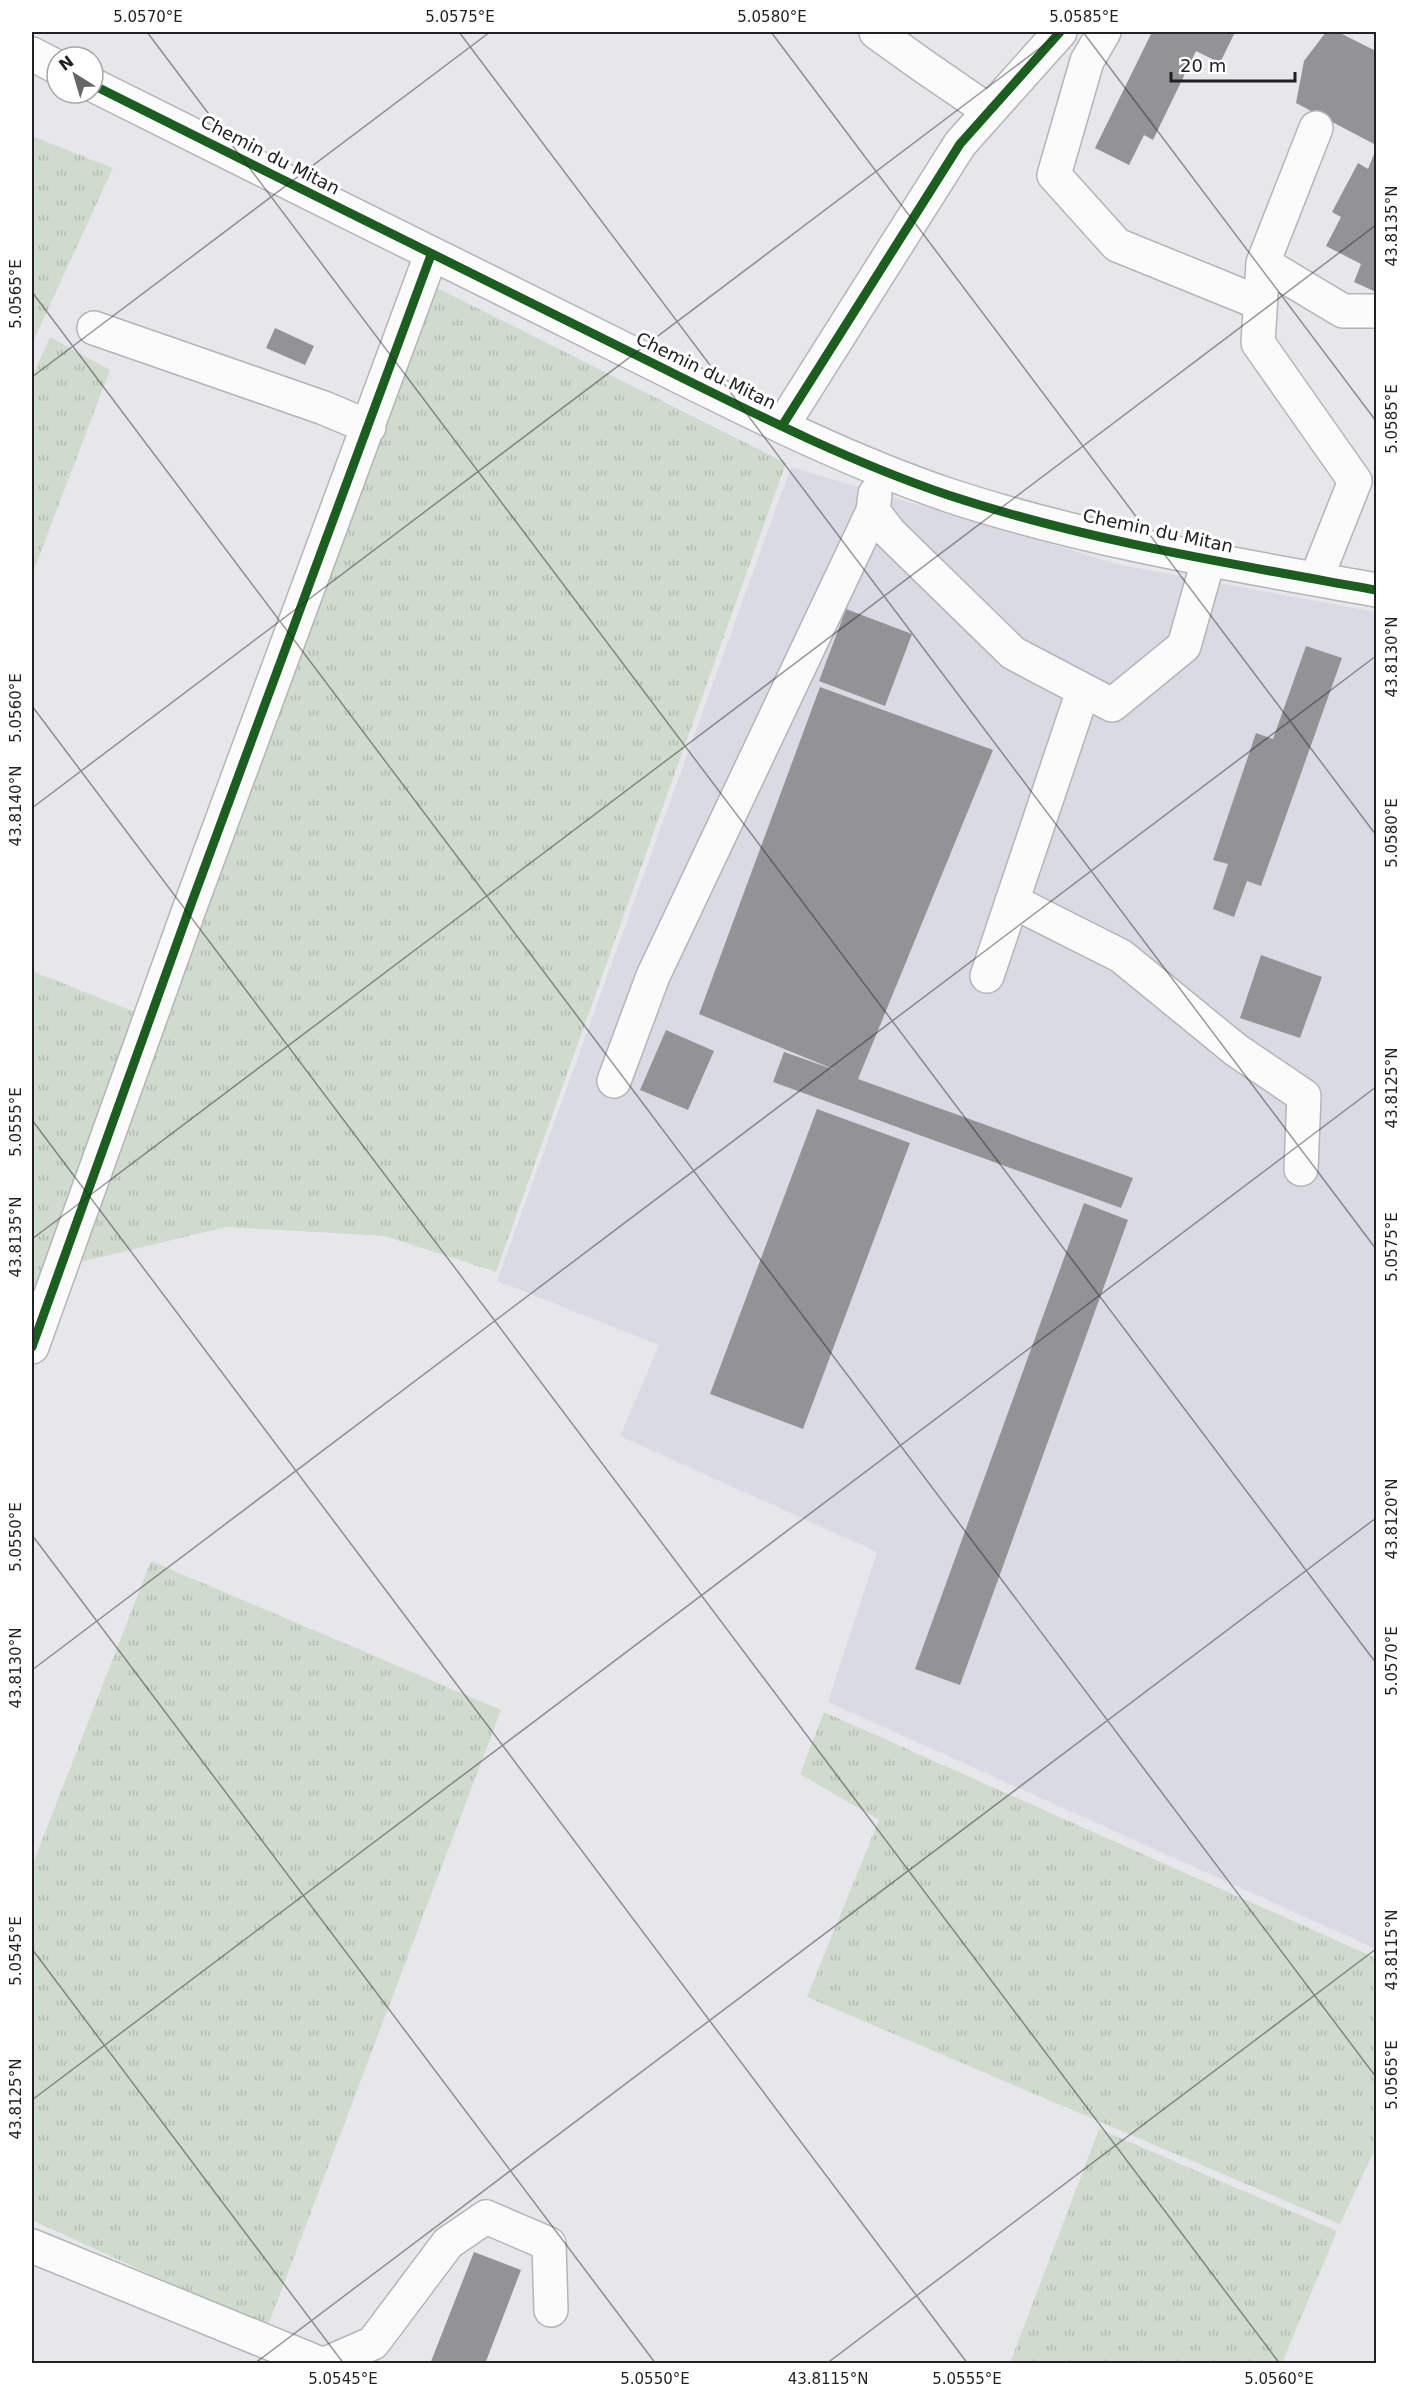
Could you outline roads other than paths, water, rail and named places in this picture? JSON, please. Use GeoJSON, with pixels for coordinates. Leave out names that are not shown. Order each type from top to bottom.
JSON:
{"type":"FeatureCollection","features":[{"type":"Feature","properties":{"kind":"street"},"geometry":{"type":"LineString","coordinates":[[876,32],[989,111]]}},
{"type":"Feature","properties":{"kind":"street"},"geometry":{"type":"LineString","coordinates":[[782,426],[960,144],[1060,32]]}},
{"type":"Feature","properties":{"kind":"street"},"geometry":{"type":"LineString","coordinates":[[1104,32],[1087,61],[1054,175],[1117,245],[1260,303]]}},
{"type":"Feature","properties":{"kind":"street","name":"Chemin du Mitan"},"geometry":{"type":"LineString","coordinates":[[105,91],[431,255],[782,426],[877,469],[950,495],[1072,530],[1208,561],[1377,590]]}},
{"type":"Feature","properties":{"kind":"street"},"geometry":{"type":"LineString","coordinates":[[1316,128],[1263,263],[1258,343],[1366,482],[1316,579]]}},
{"type":"Feature","properties":{"kind":"street"},"geometry":{"type":"LineString","coordinates":[[32,1347],[190,907],[431,255]]}},
{"type":"Feature","properties":{"kind":"street"},"geometry":{"type":"LineString","coordinates":[[1263,263],[1343,312],[1377,311]]}},
{"type":"Feature","properties":{"kind":"street"},"geometry":{"type":"LineString","coordinates":[[94,328],[324,408],[369,427]]}},
{"type":"Feature","properties":{"kind":"street"},"geometry":{"type":"LineString","coordinates":[[614,1081],[653,976],[873,511],[877,469]]}},
{"type":"Feature","properties":{"kind":"street"},"geometry":{"type":"LineString","coordinates":[[873,511],[890,533],[1013,653],[1112,705],[1184,646],[1208,561]]}},
{"type":"Feature","properties":{"kind":"street"},"geometry":{"type":"LineString","coordinates":[[987,976],[1083,691]]}},
{"type":"Feature","properties":{"kind":"street"},"geometry":{"type":"LineString","coordinates":[[1012,901],[1121,956],[1236,1050],[1304,1096],[1301,1169]]}},
{"type":"Feature","properties":{"kind":"street"},"geometry":{"type":"LineString","coordinates":[[32,2246],[323,2364],[373,2343],[448,2243],[486,2217],[549,2244],[551,2310]]}}]}
